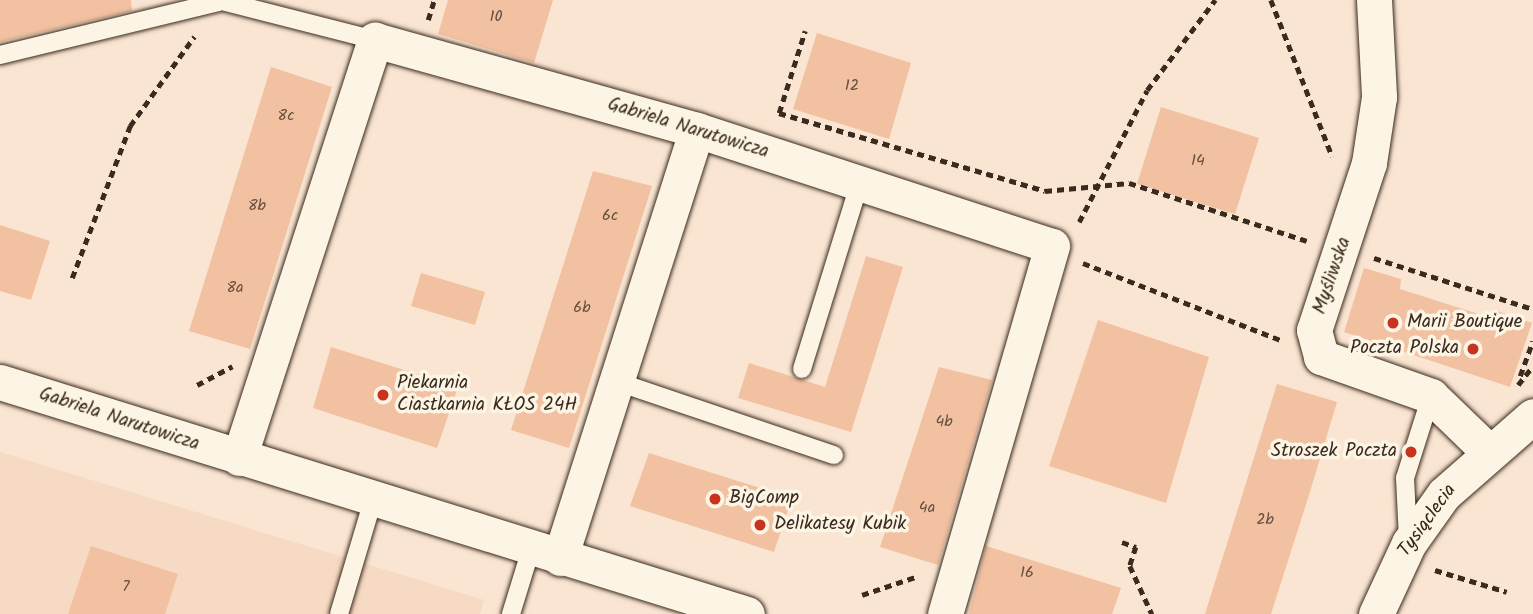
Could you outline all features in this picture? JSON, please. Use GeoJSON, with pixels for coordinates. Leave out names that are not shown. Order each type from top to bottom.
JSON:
{"type":"FeatureCollection","features":[{"type":"Feature","properties":{"kind":"street","name":"Myśliwska"},"geometry":{"type":"LineString","coordinates":[[1321,357],[1314,330],[1350,253],[1369,163],[1379,96],[1374,0]]}},
{"type":"Feature","properties":{"kind":"street","name":"Gabriela Narutowicza"},"geometry":{"type":"LineString","coordinates":[[375,40],[698,130],[860,182],[1056,250]]}},
{"type":"Feature","properties":{"kind":"street"},"geometry":{"type":"LineString","coordinates":[[239,458],[375,40]]}},
{"type":"Feature","properties":{"kind":"street"},"geometry":{"type":"LineString","coordinates":[[546,553],[618,382],[698,130]]}},
{"type":"Feature","properties":{"kind":"street"},"geometry":{"type":"LineString","coordinates":[[945,614],[1056,250]]}},
{"type":"Feature","properties":{"kind":"street"},"geometry":{"type":"LineString","coordinates":[[1321,357],[1431,396],[1488,451]]}},
{"type":"Feature","properties":{"kind":"street","name":"Gabriela Narutowicza"},"geometry":{"type":"LineString","coordinates":[[0,382],[747,614]]}},
{"type":"Feature","properties":{"kind":"street","name":"Tysiąclecia"},"geometry":{"type":"LineString","coordinates":[[1376,614],[1406,548],[1444,494],[1488,451],[1525,404]]}},
{"type":"Feature","properties":{"kind":"lane"},"geometry":{"type":"LineString","coordinates":[[0,55],[218,1],[375,40]]}},
{"type":"Feature","properties":{"kind":"lane"},"geometry":{"type":"LineString","coordinates":[[802,369],[860,182]]}},
{"type":"Feature","properties":{"kind":"lane"},"geometry":{"type":"LineString","coordinates":[[618,382],[834,455]]}},
{"type":"Feature","properties":{"kind":"lane"},"geometry":{"type":"LineString","coordinates":[[1406,548],[1405,478],[1431,396]]}},
{"type":"Feature","properties":{"kind":"lane"},"geometry":{"type":"LineString","coordinates":[[339,614],[373,500]]}},
{"type":"Feature","properties":{"kind":"lane"},"geometry":{"type":"LineString","coordinates":[[511,614],[546,553]]}},
{"type":"Feature","properties":{"kind":"path"},"geometry":{"type":"LineString","coordinates":[[1215,0],[1146,90],[1100,184],[1056,250],[1321,357]]}},
{"type":"Feature","properties":{"kind":"path"},"geometry":{"type":"LineString","coordinates":[[1271,0],[1336,167]]}},
{"type":"Feature","properties":{"kind":"path"},"geometry":{"type":"LineString","coordinates":[[72,278],[130,126],[218,1]]}},
{"type":"Feature","properties":{"kind":"path"},"geometry":{"type":"LineString","coordinates":[[776,124],[805,32]]}},
{"type":"Feature","properties":{"kind":"path"},"geometry":{"type":"LineString","coordinates":[[779,113],[1045,191],[1129,183],[1533,309]]}},
{"type":"Feature","properties":{"kind":"path"},"geometry":{"type":"LineString","coordinates":[[1525,404],[1519,380],[1533,341]]}},
{"type":"Feature","properties":{"kind":"path"},"geometry":{"type":"LineString","coordinates":[[1519,380],[1533,366]]}},
{"type":"Feature","properties":{"kind":"path"},"geometry":{"type":"LineString","coordinates":[[1122,542],[1136,547],[1130,566],[1152,614]]}},
{"type":"Feature","properties":{"kind":"path"},"geometry":{"type":"LineString","coordinates":[[1406,548],[1453,578],[1507,592]]}},
{"type":"Feature","properties":{"kind":"path"},"geometry":{"type":"LineString","coordinates":[[862,595],[928,572]]}},
{"type":"Feature","properties":{"kind":"shaded area"},"geometry":{"type":"Polygon","coordinates":[[[0,452],[484,600],[480,614],[0,614],[0,452]]]}},
{"type":"Feature","properties":{"kind":"building"},"geometry":{"type":"Polygon","coordinates":[[[0,0],[131,0],[132,11],[0,42],[0,0]]]}},
{"type":"Feature","properties":{"kind":"building"},"geometry":{"type":"Polygon","coordinates":[[[448,0],[553,0],[534,63],[438,34],[448,0]]]}},
{"type":"Feature","properties":{"kind":"building"},"geometry":{"type":"Polygon","coordinates":[[[817,33],[911,63],[889,139],[793,109],[817,33]]]}},
{"type":"Feature","properties":{"kind":"building"},"geometry":{"type":"Polygon","coordinates":[[[271,67],[332,87],[250,349],[189,331],[271,67]]]}},
{"type":"Feature","properties":{"kind":"building"},"geometry":{"type":"Polygon","coordinates":[[[1161,107],[1259,138],[1235,214],[1137,184],[1161,107]]]}},
{"type":"Feature","properties":{"kind":"building"},"geometry":{"type":"Polygon","coordinates":[[[593,171],[652,186],[569,448],[511,430],[593,171]]]}},
{"type":"Feature","properties":{"kind":"building"},"geometry":{"type":"Polygon","coordinates":[[[0,225],[50,241],[31,300],[0,291],[0,225]]]}},
{"type":"Feature","properties":{"kind":"building"},"geometry":{"type":"Polygon","coordinates":[[[866,256],[903,267],[851,432],[738,398],[749,363],[825,387],[866,256]]]}},
{"type":"Feature","properties":{"kind":"building"},"geometry":{"type":"Polygon","coordinates":[[[1364,268],[1401,279],[1400,289],[1491,318],[1495,310],[1532,323],[1510,387],[1344,332],[1364,268]]]}},
{"type":"Feature","properties":{"kind":"building"},"geometry":{"type":"Polygon","coordinates":[[[421,273],[485,292],[475,325],[411,306],[421,273]]]}},
{"type":"Feature","properties":{"kind":"building"},"geometry":{"type":"Polygon","coordinates":[[[1098,320],[1209,357],[1166,503],[1049,466],[1098,320]]]}},
{"type":"Feature","properties":{"kind":"building"},"geometry":{"type":"Polygon","coordinates":[[[331,347],[458,387],[437,448],[313,408],[331,347]]]}},
{"type":"Feature","properties":{"kind":"building"},"geometry":{"type":"Polygon","coordinates":[[[939,367],[992,380],[938,565],[880,547],[939,367]]]}},
{"type":"Feature","properties":{"kind":"building"},"geometry":{"type":"Polygon","coordinates":[[[1277,384],[1337,402],[1309,495],[1271,614],[1205,614],[1277,384]]]}},
{"type":"Feature","properties":{"kind":"building"},"geometry":{"type":"Polygon","coordinates":[[[649,453],[792,498],[774,552],[630,506],[649,453]]]}},
{"type":"Feature","properties":{"kind":"building"},"geometry":{"type":"Polygon","coordinates":[[[91,546],[178,574],[165,614],[68,614],[91,546]]]}},
{"type":"Feature","properties":{"kind":"building"},"geometry":{"type":"Polygon","coordinates":[[[986,546],[1121,588],[1112,614],[969,614],[986,546]]]}},
{"type":"Feature","properties":{"kind":"place","name":"Marii Boutique"},"geometry":{"type":"Point","coordinates":[1393,323]}},
{"type":"Feature","properties":{"kind":"place","name":"Poczta Polska"},"geometry":{"type":"Point","coordinates":[1473,349]}},
{"type":"Feature","properties":{"kind":"place","name":"Piekarnia Ciastkarnia KŁOS 24H"},"geometry":{"type":"Point","coordinates":[383,395]}},
{"type":"Feature","properties":{"kind":"place","name":"Stroszek Poczta"},"geometry":{"type":"Point","coordinates":[1411,452]}},
{"type":"Feature","properties":{"kind":"place","name":"BigComp"},"geometry":{"type":"Point","coordinates":[715,499]}},
{"type":"Feature","properties":{"kind":"place","name":"Delikatesy Kubik"},"geometry":{"type":"Point","coordinates":[760,525]}}]}
